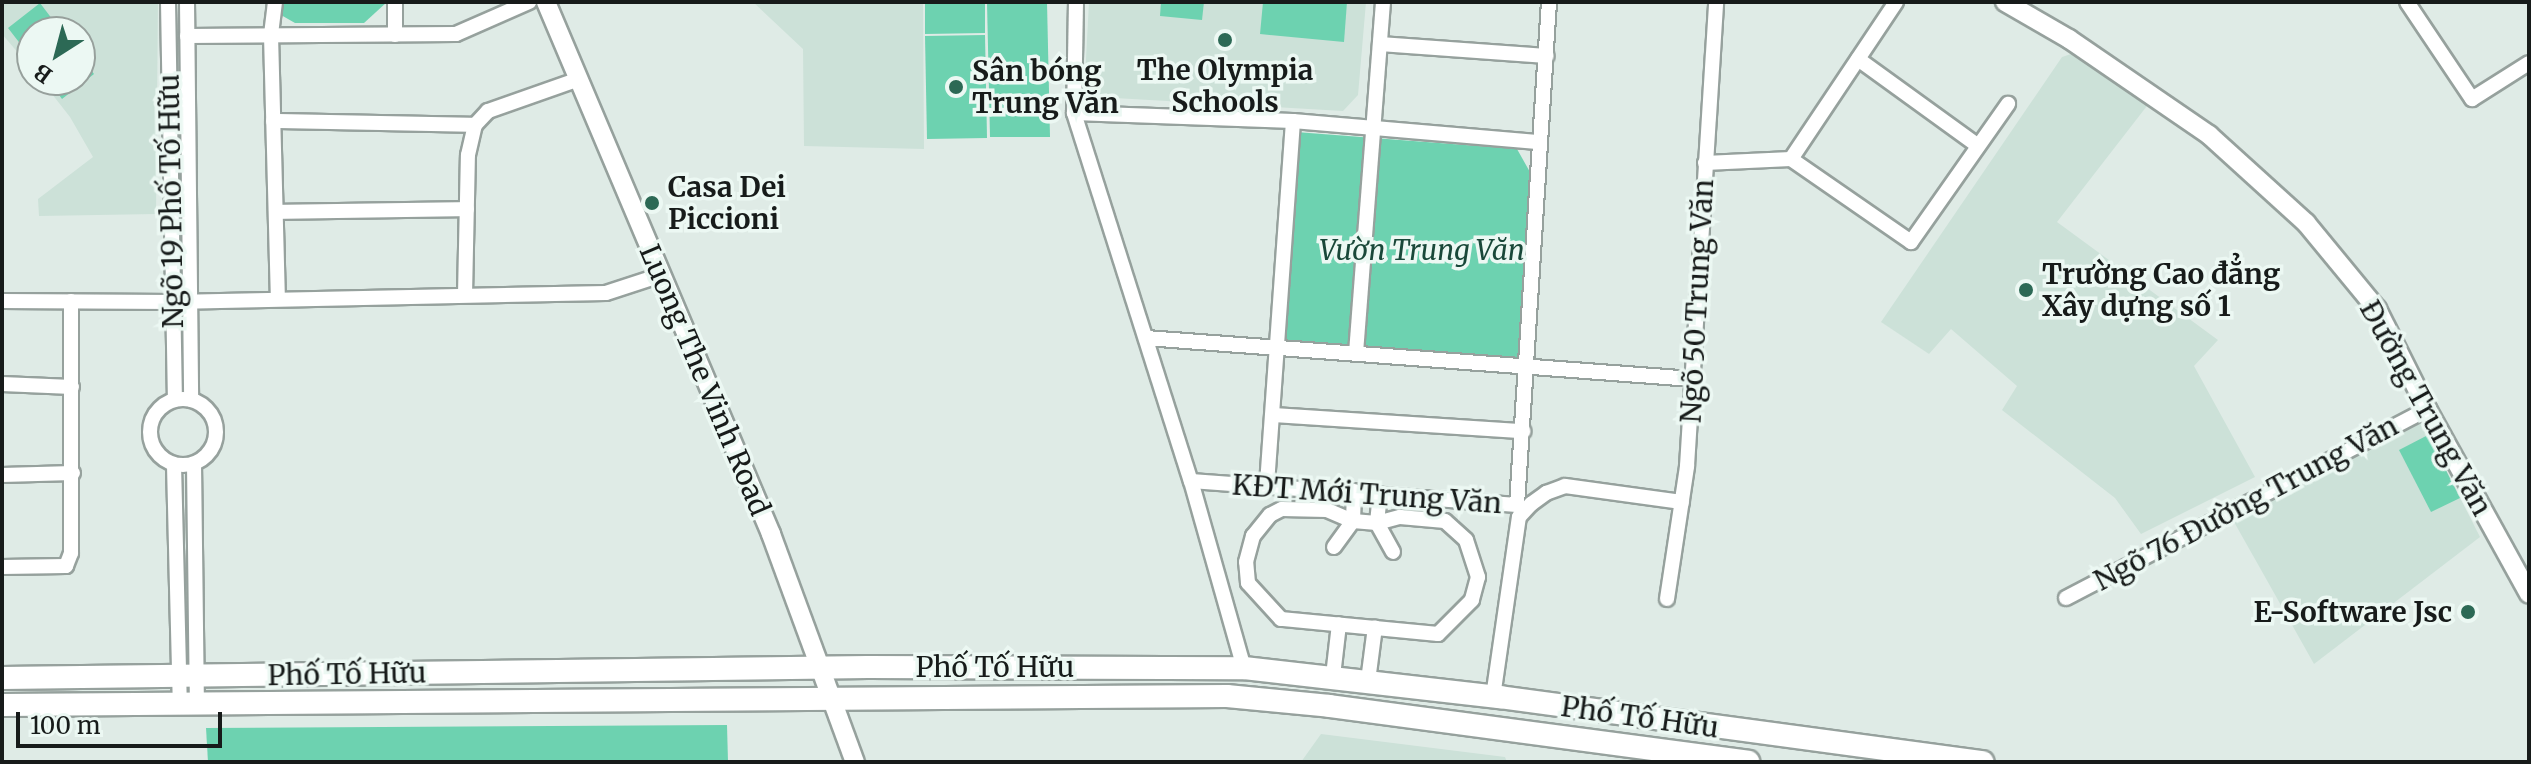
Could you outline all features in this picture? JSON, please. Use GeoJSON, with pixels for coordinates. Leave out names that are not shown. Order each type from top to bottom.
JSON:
{"type":"FeatureCollection","features":[{"type":"Feature","properties":{"kind":"main road","name":"Phố Tố Hữu"},"geometry":{"type":"LineString","coordinates":[[2,678],[821,668],[1244,668],[1333,676],[1983,762]]}},
{"type":"Feature","properties":{"kind":"main road","name":"Phố Tố Hữu"},"geometry":{"type":"LineString","coordinates":[[2,705],[1227,696],[1494,727],[1748,762]]}},
{"type":"Feature","properties":{"kind":"main road"},"geometry":{"type":"LineString","coordinates":[[1494,727],[1497,697]]}},
{"type":"Feature","properties":{"kind":"street","name":"Ngõ 19 Phố Tố Hữu"},"geometry":{"type":"LineString","coordinates":[[168,2],[175,400]]}},
{"type":"Feature","properties":{"kind":"street","name":"Ngõ 19 Phố Tố Hữu"},"geometry":{"type":"LineString","coordinates":[[187,2],[191,400]]}},
{"type":"Feature","properties":{"kind":"street"},"geometry":{"type":"LineString","coordinates":[[275,2],[271,35],[278,299]]}},
{"type":"Feature","properties":{"kind":"street"},"geometry":{"type":"LineString","coordinates":[[395,2],[395,35]]}},
{"type":"Feature","properties":{"kind":"street"},"geometry":{"type":"LineString","coordinates":[[187,36],[456,34],[509,6],[529,2]]}},
{"type":"Feature","properties":{"kind":"street","name":"Luong The Vinh Road"},"geometry":{"type":"LineString","coordinates":[[546,2],[771,534],[855,762]]}},
{"type":"Feature","properties":{"kind":"street"},"geometry":{"type":"LineString","coordinates":[[1076,2],[1074,113],[1191,481],[1244,668]]}},
{"type":"Feature","properties":{"kind":"street"},"geometry":{"type":"LineString","coordinates":[[1356,353],[1383,2]]}},
{"type":"Feature","properties":{"kind":"street","name":"KĐT Mới Trung Văn"},"geometry":{"type":"LineString","coordinates":[[1191,481],[1267,484],[1517,505],[1549,2]]}},
{"type":"Feature","properties":{"kind":"street","name":"Ngõ 50 Trung Văn"},"geometry":{"type":"LineString","coordinates":[[1667,599],[1682,502],[1716,2]]}},
{"type":"Feature","properties":{"kind":"street"},"geometry":{"type":"LineString","coordinates":[[1791,159],[1896,2]]}},
{"type":"Feature","properties":{"kind":"street","name":"Đường Trung Văn"},"geometry":{"type":"LineString","coordinates":[[2005,2],[2069,39],[2197,127],[2306,223],[2377,309],[2403,355],[2427,409],[2529,594]]}},
{"type":"Feature","properties":{"kind":"street"},"geometry":{"type":"LineString","coordinates":[[2407,2],[2472,99],[2529,63]]}},
{"type":"Feature","properties":{"kind":"street"},"geometry":{"type":"LineString","coordinates":[[1380,44],[1547,56]]}},
{"type":"Feature","properties":{"kind":"street"},"geometry":{"type":"LineString","coordinates":[[1858,59],[1978,146]]}},
{"type":"Feature","properties":{"kind":"street"},"geometry":{"type":"LineString","coordinates":[[465,295],[468,155],[475,125],[488,111],[579,79]]}},
{"type":"Feature","properties":{"kind":"street"},"geometry":{"type":"LineString","coordinates":[[1705,163],[1791,159],[1911,242],[2008,104]]}},
{"type":"Feature","properties":{"kind":"street"},"geometry":{"type":"LineString","coordinates":[[1074,113],[1293,121],[1540,142]]}},
{"type":"Feature","properties":{"kind":"street"},"geometry":{"type":"LineString","coordinates":[[273,121],[475,125]]}},
{"type":"Feature","properties":{"kind":"street"},"geometry":{"type":"LineString","coordinates":[[1267,484],[1293,121]]}},
{"type":"Feature","properties":{"kind":"street"},"geometry":{"type":"LineString","coordinates":[[276,212],[467,209]]}},
{"type":"Feature","properties":{"kind":"street"},"geometry":{"type":"LineString","coordinates":[[2,301],[173,302],[606,293],[661,275]]}},
{"type":"Feature","properties":{"kind":"street"},"geometry":{"type":"LineString","coordinates":[[2,567],[66,566],[71,553],[71,301]]}},
{"type":"Feature","properties":{"kind":"street"},"geometry":{"type":"LineString","coordinates":[[1146,338],[1692,379]]}},
{"type":"Feature","properties":{"kind":"street"},"geometry":{"type":"LineString","coordinates":[[2,384],[72,387]]}},
{"type":"Feature","properties":{"kind":"street"},"geometry":{"type":"LineString","coordinates":[[175,400],[191,400],[209,411],[217,431],[211,452],[194,464],[174,465],[156,451],[150,434],[159,409],[175,400]]}},
{"type":"Feature","properties":{"kind":"street","name":"Ngõ 76 Đường Trung Văn"},"geometry":{"type":"LineString","coordinates":[[2066,598],[2427,409]]}},
{"type":"Feature","properties":{"kind":"street"},"geometry":{"type":"LineString","coordinates":[[1273,415],[1523,431]]}},
{"type":"Feature","properties":{"kind":"street"},"geometry":{"type":"LineString","coordinates":[[188,703],[194,464]]}},
{"type":"Feature","properties":{"kind":"street"},"geometry":{"type":"LineString","coordinates":[[174,465],[188,676]]}},
{"type":"Feature","properties":{"kind":"street"},"geometry":{"type":"LineString","coordinates":[[2,475],[73,473]]}},
{"type":"Feature","properties":{"kind":"street"},"geometry":{"type":"LineString","coordinates":[[1497,697],[1519,517],[1531,504],[1546,493],[1565,486],[1682,502]]}},
{"type":"Feature","properties":{"kind":"street"},"geometry":{"type":"LineString","coordinates":[[1334,547],[1353,521],[1354,491]]}},
{"type":"Feature","properties":{"kind":"street"},"geometry":{"type":"LineString","coordinates":[[1380,494],[1377,523],[1393,552]]}},
{"type":"Feature","properties":{"kind":"street"},"geometry":{"type":"LineString","coordinates":[[1282,509],[1327,510],[1353,521],[1377,523],[1400,517],[1445,521],[1466,540],[1478,577],[1472,600],[1438,634],[1281,619],[1248,583],[1246,562],[1253,536],[1270,515],[1282,509]]}},
{"type":"Feature","properties":{"kind":"street"},"geometry":{"type":"LineString","coordinates":[[1333,676],[1339,624]]}},
{"type":"Feature","properties":{"kind":"street"},"geometry":{"type":"LineString","coordinates":[[1368,681],[1375,627]]}},
{"type":"Feature","properties":{"kind":"shaded area"},"geometry":{"type":"Polygon","coordinates":[[[2,2],[158,2],[156,214],[39,216],[38,199],[93,157],[70,117],[54,96],[96,96],[96,16],[16,16],[16,50],[2,34],[2,2]]]}},
{"type":"Feature","properties":{"kind":"shaded area"},"geometry":{"type":"Polygon","coordinates":[[[753,2],[923,2],[924,149],[804,146],[803,49],[753,2]]]}},
{"type":"Feature","properties":{"kind":"shaded area","name":"The Olympia Schools"},"geometry":{"type":"Polygon","coordinates":[[[1089,2],[1366,2],[1358,95],[1343,111],[1097,97],[1085,78],[1089,2]]]}},
{"type":"Feature","properties":{"kind":"shaded area","name":"Trường Cao đẳng Xây dựng số 1"},"geometry":{"type":"Polygon","coordinates":[[[2080,51],[2150,102],[2057,222],[2218,340],[2194,366],[2255,477],[2141,534],[2115,498],[2002,410],[2017,386],[1951,329],[1929,354],[1881,322],[2062,57],[2080,51]]]}},
{"type":"Feature","properties":{"kind":"shaded area"},"geometry":{"type":"Polygon","coordinates":[[[2419,416],[2480,537],[2314,664],[2229,513],[2419,416]]]}},
{"type":"Feature","properties":{"kind":"shaded area"},"geometry":{"type":"Polygon","coordinates":[[[1321,734],[1505,757],[1507,762],[1301,762],[1321,734]]]}},
{"type":"Feature","properties":{"kind":"green space"},"geometry":{"type":"Polygon","coordinates":[[[275,2],[387,2],[364,23],[295,23],[274,11],[275,2]]]}},
{"type":"Feature","properties":{"kind":"green space","name":"Sân bóng Trung Văn"},"geometry":{"type":"Polygon","coordinates":[[[925,2],[985,2],[985,33],[925,34],[925,2]]]}},
{"type":"Feature","properties":{"kind":"green space","name":"Sân bóng Trung Văn"},"geometry":{"type":"Polygon","coordinates":[[[987,2],[1047,2],[1050,137],[990,137],[987,2]]]}},
{"type":"Feature","properties":{"kind":"green space"},"geometry":{"type":"Polygon","coordinates":[[[1161,2],[1204,2],[1202,20],[1160,16],[1161,2]]]}},
{"type":"Feature","properties":{"kind":"green space"},"geometry":{"type":"Polygon","coordinates":[[[1263,2],[1347,2],[1344,42],[1260,34],[1263,2]]]}},
{"type":"Feature","properties":{"kind":"green space"},"geometry":{"type":"Polygon","coordinates":[[[40,3],[50,16],[23,16],[40,3]]]}},
{"type":"Feature","properties":{"kind":"green space"},"geometry":{"type":"Polygon","coordinates":[[[16,22],[16,38],[8,28],[16,22]]]}},
{"type":"Feature","properties":{"kind":"green space","name":"Sân bóng Trung Văn"},"geometry":{"type":"Polygon","coordinates":[[[985,35],[987,138],[927,139],[925,36],[985,35]]]}},
{"type":"Feature","properties":{"kind":"green space","name":"Vườn Trung Văn"},"geometry":{"type":"Polygon","coordinates":[[[1296,132],[1517,149],[1539,188],[1526,365],[1278,348],[1296,132]]]}},
{"type":"Feature","properties":{"kind":"green space"},"geometry":{"type":"Polygon","coordinates":[[[2428,435],[2460,498],[2431,512],[2399,450],[2428,435]]]}},
{"type":"Feature","properties":{"kind":"green space"},"geometry":{"type":"Polygon","coordinates":[[[727,725],[728,762],[208,762],[206,728],[727,725]]]}},
{"type":"Feature","properties":{"kind":"place","name":"The Olympia Schools"},"geometry":{"type":"Point","coordinates":[1225,40]}},
{"type":"Feature","properties":{"kind":"place","name":"Sân bóng Trung Văn"},"geometry":{"type":"Point","coordinates":[956,87]}},
{"type":"Feature","properties":{"kind":"place","name":"Casa Dei Piccioni"},"geometry":{"type":"Point","coordinates":[652,203]}},
{"type":"Feature","properties":{"kind":"place","name":"Trường Cao đẳng Xây dựng số 1"},"geometry":{"type":"Point","coordinates":[2026,290]}},
{"type":"Feature","properties":{"kind":"place","name":"E-Software Jsc"},"geometry":{"type":"Point","coordinates":[2468,612]}}]}
